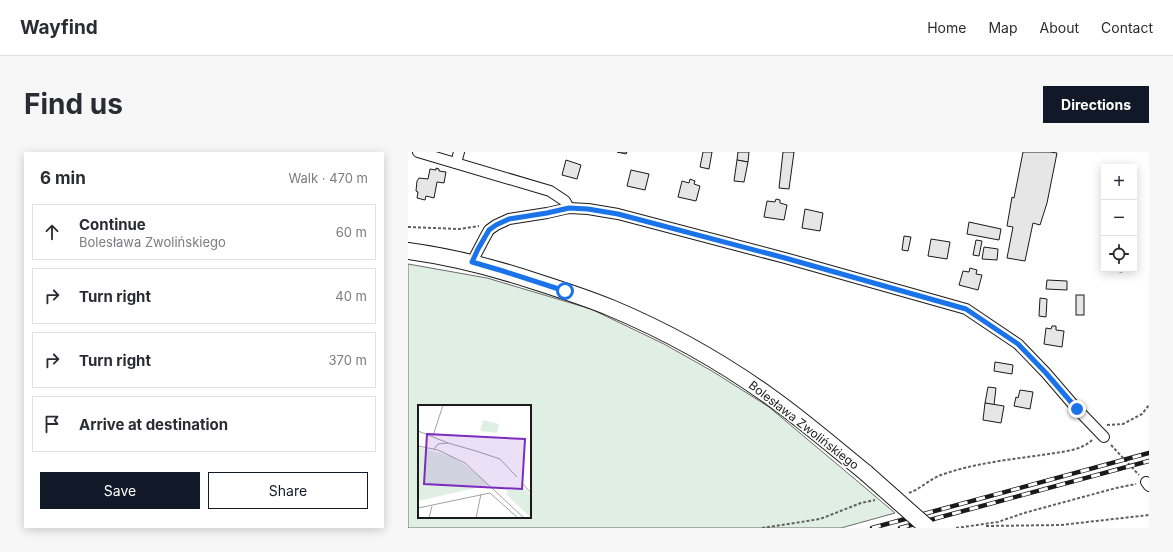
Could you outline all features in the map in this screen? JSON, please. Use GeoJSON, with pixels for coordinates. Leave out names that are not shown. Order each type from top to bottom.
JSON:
{"type":"FeatureCollection","features":[{"type":"Feature","properties":{"kind":"main road","name":"Bolesława Zwolińskiego"},"geometry":{"type":"LineString","coordinates":[[408,251],[472,262],[503,271],[592,301],[638,320],[684,343],[733,372],[803,421],[866,473],[928,528]]}},
{"type":"Feature","properties":{"kind":"street"},"geometry":{"type":"LineString","coordinates":[[418,152],[550,190],[564,200],[569,208]]}},
{"type":"Feature","properties":{"kind":"street"},"geometry":{"type":"LineString","coordinates":[[456,163],[459,152]]}},
{"type":"Feature","properties":{"kind":"street"},"geometry":{"type":"LineString","coordinates":[[472,262],[489,230],[496,225],[509,219],[569,208],[588,209],[618,214],[785,258],[966,309],[1018,344],[1099,432]]}},
{"type":"Feature","properties":{"kind":"path"},"geometry":{"type":"LineString","coordinates":[[408,227],[460,229],[482,226],[489,230]]}},
{"type":"Feature","properties":{"kind":"path"},"geometry":{"type":"LineString","coordinates":[[904,495],[917,490],[939,475],[979,465],[1068,451],[1087,445],[1099,432],[1123,424],[1142,414],[1149,405]]}},
{"type":"Feature","properties":{"kind":"path"},"geometry":{"type":"LineString","coordinates":[[1099,432],[1108,432],[1107,440],[1147,484]]}},
{"type":"Feature","properties":{"kind":"path"},"geometry":{"type":"LineString","coordinates":[[979,526],[998,522],[1116,488],[1147,484]]}},
{"type":"Feature","properties":{"kind":"path"},"geometry":{"type":"LineString","coordinates":[[762,528],[820,519],[861,503],[875,500]]}},
{"type":"Feature","properties":{"kind":"path"},"geometry":{"type":"LineString","coordinates":[[956,528],[979,526],[1061,525],[1149,515]]}},
{"type":"Feature","properties":{"kind":"green space"},"geometry":{"type":"Polygon","coordinates":[[[408,264],[487,278],[591,309],[664,344],[712,371],[769,407],[895,513],[841,528],[408,528],[408,264]]]}},
{"type":"Feature","properties":{"kind":"building"},"geometry":{"type":"Polygon","coordinates":[[[703,152],[712,152],[709,169],[700,167],[703,152]]]}},
{"type":"Feature","properties":{"kind":"building"},"geometry":{"type":"Polygon","coordinates":[[[738,152],[749,152],[748,162],[737,160],[738,152]]]}},
{"type":"Feature","properties":{"kind":"building"},"geometry":{"type":"Polygon","coordinates":[[[783,152],[794,152],[789,189],[779,188],[783,152]]]}},
{"type":"Feature","properties":{"kind":"building"},"geometry":{"type":"Polygon","coordinates":[[[1023,152],[1057,153],[1047,203],[1040,225],[1033,223],[1025,261],[1007,258],[1013,227],[1007,226],[1012,197],[1014,198],[1023,152]]]}},
{"type":"Feature","properties":{"kind":"building"},"geometry":{"type":"Polygon","coordinates":[[[566,160],[581,165],[577,179],[562,175],[566,160]]]}},
{"type":"Feature","properties":{"kind":"building"},"geometry":{"type":"Polygon","coordinates":[[[737,160],[748,162],[744,182],[734,181],[737,160]]]}},
{"type":"Feature","properties":{"kind":"building"},"geometry":{"type":"Polygon","coordinates":[[[436,168],[439,169],[439,171],[446,172],[444,183],[437,182],[434,198],[426,196],[425,200],[417,198],[417,181],[419,178],[428,179],[430,169],[436,170],[436,168]]]}},
{"type":"Feature","properties":{"kind":"building"},"geometry":{"type":"Polygon","coordinates":[[[631,170],[649,174],[645,190],[627,186],[631,170]]]}},
{"type":"Feature","properties":{"kind":"building"},"geometry":{"type":"Polygon","coordinates":[[[690,179],[695,181],[694,184],[700,186],[696,201],[678,197],[682,181],[689,183],[690,179]]]}},
{"type":"Feature","properties":{"kind":"building"},"geometry":{"type":"Polygon","coordinates":[[[776,199],[780,200],[780,203],[787,205],[784,220],[764,217],[767,201],[775,202],[776,199]]]}},
{"type":"Feature","properties":{"kind":"building"},"geometry":{"type":"Polygon","coordinates":[[[805,209],[823,213],[820,231],[802,228],[805,209]]]}},
{"type":"Feature","properties":{"kind":"building"},"geometry":{"type":"Polygon","coordinates":[[[969,222],[1001,229],[999,240],[967,234],[969,222]]]}},
{"type":"Feature","properties":{"kind":"building"},"geometry":{"type":"Polygon","coordinates":[[[904,236],[911,237],[908,251],[902,250],[904,236]]]}},
{"type":"Feature","properties":{"kind":"building"},"geometry":{"type":"Polygon","coordinates":[[[931,239],[950,242],[947,259],[928,256],[931,239]]]}},
{"type":"Feature","properties":{"kind":"building"},"geometry":{"type":"Polygon","coordinates":[[[976,240],[982,241],[979,256],[973,255],[976,240]]]}},
{"type":"Feature","properties":{"kind":"building"},"geometry":{"type":"Polygon","coordinates":[[[984,247],[998,249],[997,260],[982,259],[984,247]]]}},
{"type":"Feature","properties":{"kind":"building"},"geometry":{"type":"Polygon","coordinates":[[[970,268],[977,270],[976,274],[982,275],[978,290],[959,285],[963,271],[969,272],[970,268]]]}},
{"type":"Feature","properties":{"kind":"building"},"geometry":{"type":"Polygon","coordinates":[[[1047,280],[1067,281],[1067,290],[1046,289],[1047,280]]]}},
{"type":"Feature","properties":{"kind":"building"},"geometry":{"type":"Polygon","coordinates":[[[1076,295],[1084,295],[1084,315],[1076,315],[1076,295]]]}},
{"type":"Feature","properties":{"kind":"building"},"geometry":{"type":"Polygon","coordinates":[[[1040,298],[1047,299],[1046,317],[1039,316],[1040,298]]]}},
{"type":"Feature","properties":{"kind":"building"},"geometry":{"type":"Polygon","coordinates":[[[1052,326],[1056,326],[1056,330],[1064,331],[1062,347],[1044,344],[1046,328],[1051,329],[1052,326]]]}},
{"type":"Feature","properties":{"kind":"building"},"geometry":{"type":"Polygon","coordinates":[[[995,362],[1013,365],[1012,374],[994,371],[995,362]]]}},
{"type":"Feature","properties":{"kind":"building"},"geometry":{"type":"Polygon","coordinates":[[[988,387],[996,388],[994,405],[985,403],[988,387]]]}},
{"type":"Feature","properties":{"kind":"building"},"geometry":{"type":"Polygon","coordinates":[[[1020,390],[1033,392],[1030,409],[1014,406],[1016,397],[1018,398],[1020,390]]]}},
{"type":"Feature","properties":{"kind":"building"},"geometry":{"type":"Polygon","coordinates":[[[985,403],[1004,406],[1001,423],[983,420],[985,403]]]}},
{"type":"Feature","properties":{"kind":"railway"},"geometry":{"type":"LineString","coordinates":[[872,528],[1149,453]]}},
{"type":"Feature","properties":{"kind":"railway"},"geometry":{"type":"LineString","coordinates":[[900,528],[1149,461]]}},
{"type":"Feature","properties":{"kind":"route"},"geometry":{"type":"LineString","coordinates":[[565,291],[472,262],[489,230],[509,219],[569,208],[588,209],[618,214],[938,300],[966,309],[1018,344],[1046,373],[1077,409]]}}]}
